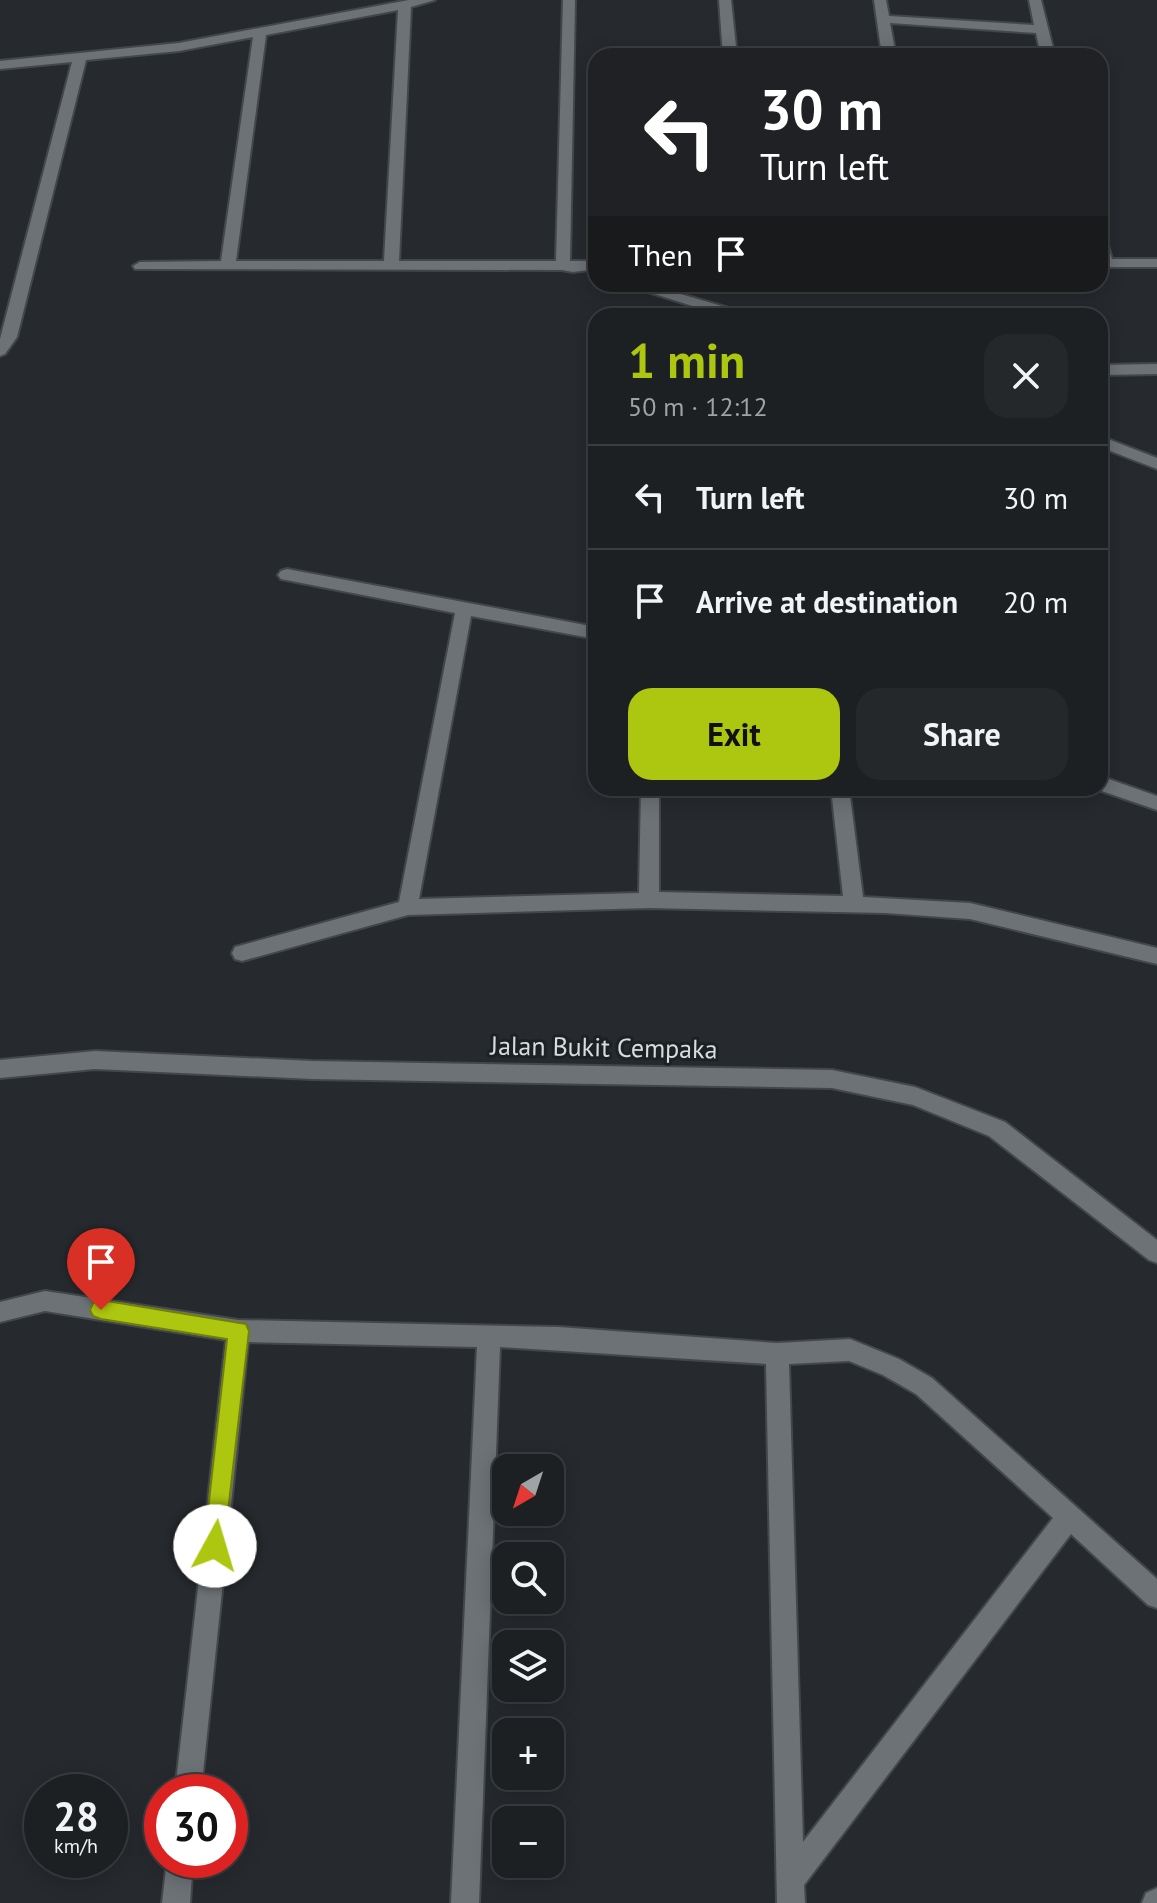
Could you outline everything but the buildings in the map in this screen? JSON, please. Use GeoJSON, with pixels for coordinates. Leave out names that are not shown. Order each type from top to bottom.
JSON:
{"type":"FeatureCollection","features":[{"type":"Feature","properties":{"kind":"street"},"geometry":{"type":"LineString","coordinates":[[0,65],[179,47],[429,0]]}},
{"type":"Feature","properties":{"kind":"street"},"geometry":{"type":"LineString","coordinates":[[563,265],[569,0]]}},
{"type":"Feature","properties":{"kind":"street"},"geometry":{"type":"LineString","coordinates":[[725,0],[729,48]]}},
{"type":"Feature","properties":{"kind":"street"},"geometry":{"type":"LineString","coordinates":[[880,0],[888,48]]}},
{"type":"Feature","properties":{"kind":"street"},"geometry":{"type":"LineString","coordinates":[[1035,0],[1046,48]]}},
{"type":"Feature","properties":{"kind":"street"},"geometry":{"type":"LineString","coordinates":[[391,265],[405,5]]}},
{"type":"Feature","properties":{"kind":"street"},"geometry":{"type":"LineString","coordinates":[[883,19],[1041,29]]}},
{"type":"Feature","properties":{"kind":"street"},"geometry":{"type":"LineString","coordinates":[[228,266],[260,32]]}},
{"type":"Feature","properties":{"kind":"street"},"geometry":{"type":"LineString","coordinates":[[0,351],[9,337],[80,57]]}},
{"type":"Feature","properties":{"kind":"street"},"geometry":{"type":"LineString","coordinates":[[1108,263],[1157,263]]}},
{"type":"Feature","properties":{"kind":"street"},"geometry":{"type":"LineString","coordinates":[[563,265],[588,272]]}},
{"type":"Feature","properties":{"kind":"street"},"geometry":{"type":"LineString","coordinates":[[140,266],[588,265]]}},
{"type":"Feature","properties":{"kind":"street"},"geometry":{"type":"LineString","coordinates":[[658,292],[713,308]]}},
{"type":"Feature","properties":{"kind":"street"},"geometry":{"type":"LineString","coordinates":[[1108,370],[1157,369]]}},
{"type":"Feature","properties":{"kind":"street"},"geometry":{"type":"LineString","coordinates":[[1108,444],[1157,464]]}},
{"type":"Feature","properties":{"kind":"street"},"geometry":{"type":"LineString","coordinates":[[287,575],[588,632]]}},
{"type":"Feature","properties":{"kind":"street"},"geometry":{"type":"LineString","coordinates":[[408,907],[464,609]]}},
{"type":"Feature","properties":{"kind":"street"},"geometry":{"type":"LineString","coordinates":[[1108,786],[1157,803]]}},
{"type":"Feature","properties":{"kind":"street"},"geometry":{"type":"LineString","coordinates":[[649,900],[650,796]]}},
{"type":"Feature","properties":{"kind":"street"},"geometry":{"type":"LineString","coordinates":[[841,796],[854,905]]}},
{"type":"Feature","properties":{"kind":"street"},"geometry":{"type":"LineString","coordinates":[[242,953],[408,907],[649,900],[970,911],[1157,956]]}},
{"type":"Feature","properties":{"kind":"street","name":"Jalan Bukit Cempaka"},"geometry":{"type":"LineString","coordinates":[[0,1069],[95,1060],[312,1070],[832,1079],[915,1096],[997,1129],[1157,1253]]}},
{"type":"Feature","properties":{"kind":"street"},"geometry":{"type":"LineString","coordinates":[[0,1312],[45,1301],[238,1331],[559,1338],[777,1354],[850,1350],[891,1367],[924,1386],[1157,1596]]}},
{"type":"Feature","properties":{"kind":"street"},"geometry":{"type":"LineString","coordinates":[[190,1774],[238,1331]]}},
{"type":"Feature","properties":{"kind":"street"},"geometry":{"type":"LineString","coordinates":[[465,1903],[489,1337]]}},
{"type":"Feature","properties":{"kind":"street"},"geometry":{"type":"LineString","coordinates":[[777,1354],[790,1892]]}},
{"type":"Feature","properties":{"kind":"street"},"geometry":{"type":"LineString","coordinates":[[790,1892],[1069,1517]]}},
{"type":"Feature","properties":{"kind":"street"},"geometry":{"type":"LineString","coordinates":[[176,1903],[178,1878]]}},
{"type":"Feature","properties":{"kind":"route"},"geometry":{"type":"LineString","coordinates":[[101,1310],[238,1331],[215,1546]]}}]}
